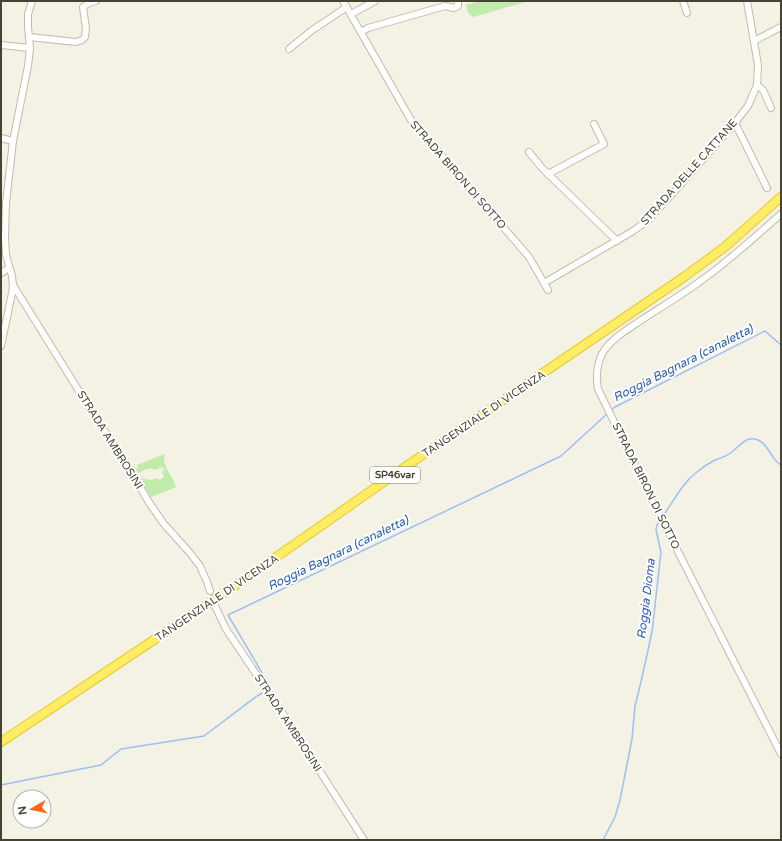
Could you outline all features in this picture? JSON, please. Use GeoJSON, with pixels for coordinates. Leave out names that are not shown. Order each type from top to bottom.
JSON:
{"type":"FeatureCollection","features":[{"type":"Feature","properties":{"kind":"highway","name":"TANGENZIALE DI VICENZA"},"geometry":{"type":"LineString","coordinates":[[1,742],[242,581],[684,277],[726,246],[781,197]]}},
{"type":"Feature","properties":{"kind":"street"},"geometry":{"type":"LineString","coordinates":[[1,346],[13,285],[6,255],[6,203],[13,141],[28,66],[30,48],[28,14],[32,1]]}},
{"type":"Feature","properties":{"kind":"street"},"geometry":{"type":"LineString","coordinates":[[29,37],[76,42],[82,40],[85,37],[86,29],[83,6],[96,1]]}},
{"type":"Feature","properties":{"kind":"street","name":"STRADA BIRON DI SOTTO"},"geometry":{"type":"LineString","coordinates":[[343,1],[411,120],[529,257],[548,290]]}},
{"type":"Feature","properties":{"kind":"street"},"geometry":{"type":"LineString","coordinates":[[351,14],[375,1]]}},
{"type":"Feature","properties":{"kind":"street"},"geometry":{"type":"LineString","coordinates":[[361,32],[368,28],[445,6],[454,8],[458,6],[458,1]]}},
{"type":"Feature","properties":{"kind":"street"},"geometry":{"type":"LineString","coordinates":[[683,1],[687,13]]}},
{"type":"Feature","properties":{"kind":"street","name":"STRADA DELLE CATTANE"},"geometry":{"type":"LineString","coordinates":[[544,283],[617,241],[647,221],[734,124],[748,106],[757,85],[758,65],[747,1]]}},
{"type":"Feature","properties":{"kind":"street"},"geometry":{"type":"LineString","coordinates":[[289,49],[306,35],[347,7]]}},
{"type":"Feature","properties":{"kind":"street"},"geometry":{"type":"LineString","coordinates":[[754,41],[781,27]]}},
{"type":"Feature","properties":{"kind":"street"},"geometry":{"type":"LineString","coordinates":[[1,45],[30,48]]}},
{"type":"Feature","properties":{"kind":"street"},"geometry":{"type":"LineString","coordinates":[[757,85],[763,90],[771,108]]}},
{"type":"Feature","properties":{"kind":"street"},"geometry":{"type":"LineString","coordinates":[[548,174],[604,144],[594,124]]}},
{"type":"Feature","properties":{"kind":"street"},"geometry":{"type":"LineString","coordinates":[[734,124],[737,127],[767,188]]}},
{"type":"Feature","properties":{"kind":"street"},"geometry":{"type":"LineString","coordinates":[[1,138],[13,141]]}},
{"type":"Feature","properties":{"kind":"street"},"geometry":{"type":"LineString","coordinates":[[529,152],[548,174],[617,241]]}},
{"type":"Feature","properties":{"kind":"street","name":"STRADA BIRON DI SOTTO"},"geometry":{"type":"LineString","coordinates":[[781,214],[736,254],[702,281],[611,342],[602,353],[597,367],[596,376],[598,389],[658,512],[781,754]]}},
{"type":"Feature","properties":{"kind":"street"},"geometry":{"type":"LineString","coordinates":[[1,273],[10,268]]}},
{"type":"Feature","properties":{"kind":"street","name":"STRADA AMBROSINI"},"geometry":{"type":"LineString","coordinates":[[13,285],[121,455],[150,504],[164,524],[190,552],[200,566],[210,591]]}},
{"type":"Feature","properties":{"kind":"street","name":"STRADA AMBROSINI"},"geometry":{"type":"LineString","coordinates":[[215,606],[226,629],[285,716],[364,840]]}},
{"type":"Feature","properties":{"kind":"green space"},"geometry":{"type":"Polygon","coordinates":[[[480,1],[529,1],[473,17],[468,13],[466,5],[480,1]]]}},
{"type":"Feature","properties":{"kind":"green space"},"geometry":{"type":"Polygon","coordinates":[[[165,454],[164,458],[166,467],[176,487],[151,497],[140,479],[151,480],[158,478],[159,480],[164,477],[162,472],[165,470],[162,467],[155,470],[148,469],[137,474],[132,467],[134,466],[135,469],[138,468],[137,465],[165,454]]]}},
{"type":"Feature","properties":{"kind":"waterway","name":"Roggia Bagnara (canaletta)"},"geometry":{"type":"LineString","coordinates":[[611,410],[765,331],[781,345]]}},
{"type":"Feature","properties":{"kind":"waterway","name":"Roggia Bagnara (canaletta)"},"geometry":{"type":"LineString","coordinates":[[269,689],[271,688],[228,615],[561,456],[608,413]]}},
{"type":"Feature","properties":{"kind":"waterway","name":"Roggia Dioma"},"geometry":{"type":"LineString","coordinates":[[663,516],[692,476],[710,462],[724,457],[747,440],[754,439],[762,442],[775,460],[781,465]]}},
{"type":"Feature","properties":{"kind":"waterway","name":"Roggia Dioma"},"geometry":{"type":"LineString","coordinates":[[603,840],[615,817],[620,800],[632,739],[635,706],[652,632],[661,552],[656,530],[660,521]]}},
{"type":"Feature","properties":{"kind":"waterway","name":"Roggia Bagnara (canaletta)"},"geometry":{"type":"LineString","coordinates":[[1,785],[101,765],[121,749],[204,736],[257,696],[266,691]]}}]}
